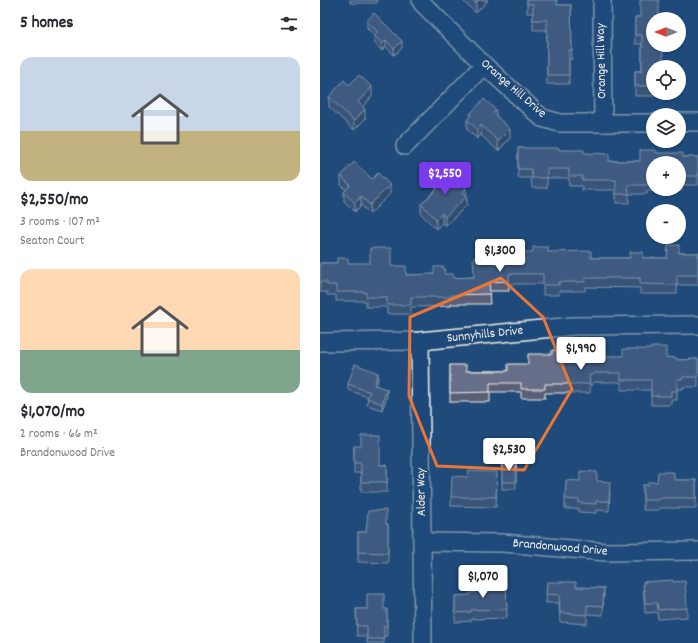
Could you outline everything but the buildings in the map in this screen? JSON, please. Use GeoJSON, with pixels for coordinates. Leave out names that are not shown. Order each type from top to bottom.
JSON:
{"type":"FeatureCollection","features":[{"type":"Feature","properties":{"kind":"street","name":"Orange Hill Drive"},"geometry":{"type":"LineString","coordinates":[[421,0],[422,3],[484,65],[542,118],[560,123],[646,123]]}},
{"type":"Feature","properties":{"kind":"street","name":"Orange Hill Way"},"geometry":{"type":"LineString","coordinates":[[602,0],[603,123]]}},
{"type":"Feature","properties":{"kind":"street"},"geometry":{"type":"LineString","coordinates":[[405,146],[484,65]]}},
{"type":"Feature","properties":{"kind":"street"},"geometry":{"type":"LineString","coordinates":[[686,122],[698,122]]}},
{"type":"Feature","properties":{"kind":"street","name":"Sunnyhills Drive"},"geometry":{"type":"LineString","coordinates":[[320,342],[420,341],[573,326],[698,325]]}},
{"type":"Feature","properties":{"kind":"street","name":"Alder Way"},"geometry":{"type":"LineString","coordinates":[[420,341],[423,643]]}},
{"type":"Feature","properties":{"kind":"street","name":"Brandonwood Drive"},"geometry":{"type":"LineString","coordinates":[[422,542],[502,543],[606,552],[698,551]]}},
{"type":"Feature","properties":{"kind":"highlighted area"},"geometry":{"type":"Polygon","coordinates":[[[501,278],[543,317],[572,389],[524,470],[437,466],[409,396],[410,317],[501,278]]]}}]}
